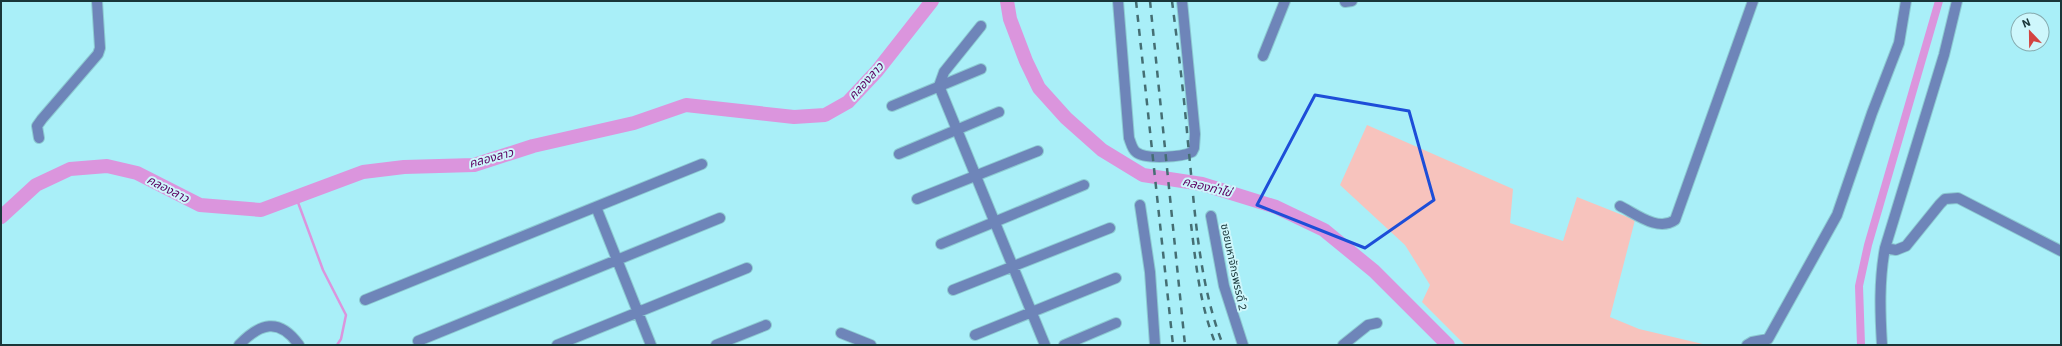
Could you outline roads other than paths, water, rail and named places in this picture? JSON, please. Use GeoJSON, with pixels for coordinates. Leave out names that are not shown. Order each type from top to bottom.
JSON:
{"type":"FeatureCollection","features":[{"type":"Feature","properties":{"kind":"street"},"geometry":{"type":"LineString","coordinates":[[39,138],[38,126],[42,119],[98,54],[100,48],[97,1]]}},
{"type":"Feature","properties":{"kind":"street"},"geometry":{"type":"LineString","coordinates":[[1118,1],[1132,147],[1137,153],[1142,155],[1170,157],[1180,156],[1192,152],[1194,148],[1195,134],[1182,1]]}},
{"type":"Feature","properties":{"kind":"street"},"geometry":{"type":"LineString","coordinates":[[1264,56],[1285,1]]}},
{"type":"Feature","properties":{"kind":"street"},"geometry":{"type":"LineString","coordinates":[[1620,206],[1659,225],[1667,224],[1675,220],[1753,1]]}},
{"type":"Feature","properties":{"kind":"street"},"geometry":{"type":"LineString","coordinates":[[1747,345],[1752,342],[1768,339],[1837,215],[1872,113],[1899,43],[1906,1]]}},
{"type":"Feature","properties":{"kind":"street"},"geometry":{"type":"LineString","coordinates":[[1882,345],[1880,293],[1881,271],[1885,248],[1944,55],[1957,1]]}},
{"type":"Feature","properties":{"kind":"street"},"geometry":{"type":"LineString","coordinates":[[981,26],[944,72],[939,86],[1045,345]]}},
{"type":"Feature","properties":{"kind":"street"},"geometry":{"type":"LineString","coordinates":[[892,106],[981,69]]}},
{"type":"Feature","properties":{"kind":"street"},"geometry":{"type":"LineString","coordinates":[[899,154],[999,112]]}},
{"type":"Feature","properties":{"kind":"street"},"geometry":{"type":"LineString","coordinates":[[917,199],[1038,151]]}},
{"type":"Feature","properties":{"kind":"street"},"geometry":{"type":"LineString","coordinates":[[365,300],[702,164]]}},
{"type":"Feature","properties":{"kind":"street"},"geometry":{"type":"LineString","coordinates":[[941,244],[1084,185]]}},
{"type":"Feature","properties":{"kind":"street"},"geometry":{"type":"LineString","coordinates":[[1885,248],[1896,250],[1906,246],[1940,204],[1945,199],[1950,197],[1958,198],[1975,206],[2061,251]]}},
{"type":"Feature","properties":{"kind":"street"},"geometry":{"type":"LineString","coordinates":[[1140,205],[1150,272],[1155,345]]}},
{"type":"Feature","properties":{"kind":"street"},"geometry":{"type":"LineString","coordinates":[[596,206],[651,345]]}},
{"type":"Feature","properties":{"kind":"street","name":"ซอยมหาจักรพรรดิ์ 2"},"geometry":{"type":"LineString","coordinates":[[1211,216],[1224,286],[1243,345]]}},
{"type":"Feature","properties":{"kind":"street"},"geometry":{"type":"LineString","coordinates":[[418,342],[720,218]]}},
{"type":"Feature","properties":{"kind":"street"},"geometry":{"type":"LineString","coordinates":[[953,290],[1013,268],[1110,228]]}},
{"type":"Feature","properties":{"kind":"street"},"geometry":{"type":"LineString","coordinates":[[557,345],[747,268]]}},
{"type":"Feature","properties":{"kind":"street"},"geometry":{"type":"LineString","coordinates":[[975,335],[1116,278]]}},
{"type":"Feature","properties":{"kind":"street"},"geometry":{"type":"LineString","coordinates":[[1064,345],[1116,323]]}},
{"type":"Feature","properties":{"kind":"street"},"geometry":{"type":"LineString","coordinates":[[1343,345],[1368,325],[1377,323]]}},
{"type":"Feature","properties":{"kind":"street"},"geometry":{"type":"LineString","coordinates":[[239,345],[257,329],[267,325],[278,327],[287,332],[299,345]]}},
{"type":"Feature","properties":{"kind":"street"},"geometry":{"type":"LineString","coordinates":[[716,345],[766,325]]}},
{"type":"Feature","properties":{"kind":"street"},"geometry":{"type":"LineString","coordinates":[[841,333],[871,345]]}},
{"type":"Feature","properties":{"kind":"waterway","name":"คลองลาว"},"geometry":{"type":"LineString","coordinates":[[1,217],[36,185],[70,169],[107,166],[137,173],[200,205],[261,210],[363,172],[404,167],[474,165],[533,146],[634,123],[686,105],[794,117],[825,115],[848,102],[877,71],[932,1]]}},
{"type":"Feature","properties":{"kind":"waterway","name":"คลองท่าไข่"},"geometry":{"type":"LineString","coordinates":[[1007,1],[1010,19],[1026,61],[1039,88],[1066,118],[1102,150],[1143,175],[1202,184],[1276,207],[1324,230],[1374,271],[1448,345]]}},
{"type":"Feature","properties":{"kind":"waterway"},"geometry":{"type":"LineString","coordinates":[[1861,345],[1859,286],[1868,245],[1939,1]]}},
{"type":"Feature","properties":{"kind":"waterway"},"geometry":{"type":"LineString","coordinates":[[296,197],[323,270],[346,315],[341,339],[337,345]]}},
{"type":"Feature","properties":{"kind":"railway"},"geometry":{"type":"LineString","coordinates":[[1136,1],[1173,345]]}},
{"type":"Feature","properties":{"kind":"railway"},"geometry":{"type":"LineString","coordinates":[[1150,1],[1185,345]]}},
{"type":"Feature","properties":{"kind":"railway"},"geometry":{"type":"LineString","coordinates":[[1172,1],[1183,89],[1199,245],[1208,296],[1223,345]]}},
{"type":"Feature","properties":{"kind":"railway"},"geometry":{"type":"LineString","coordinates":[[1191,224],[1202,300],[1216,345]]}}]}
